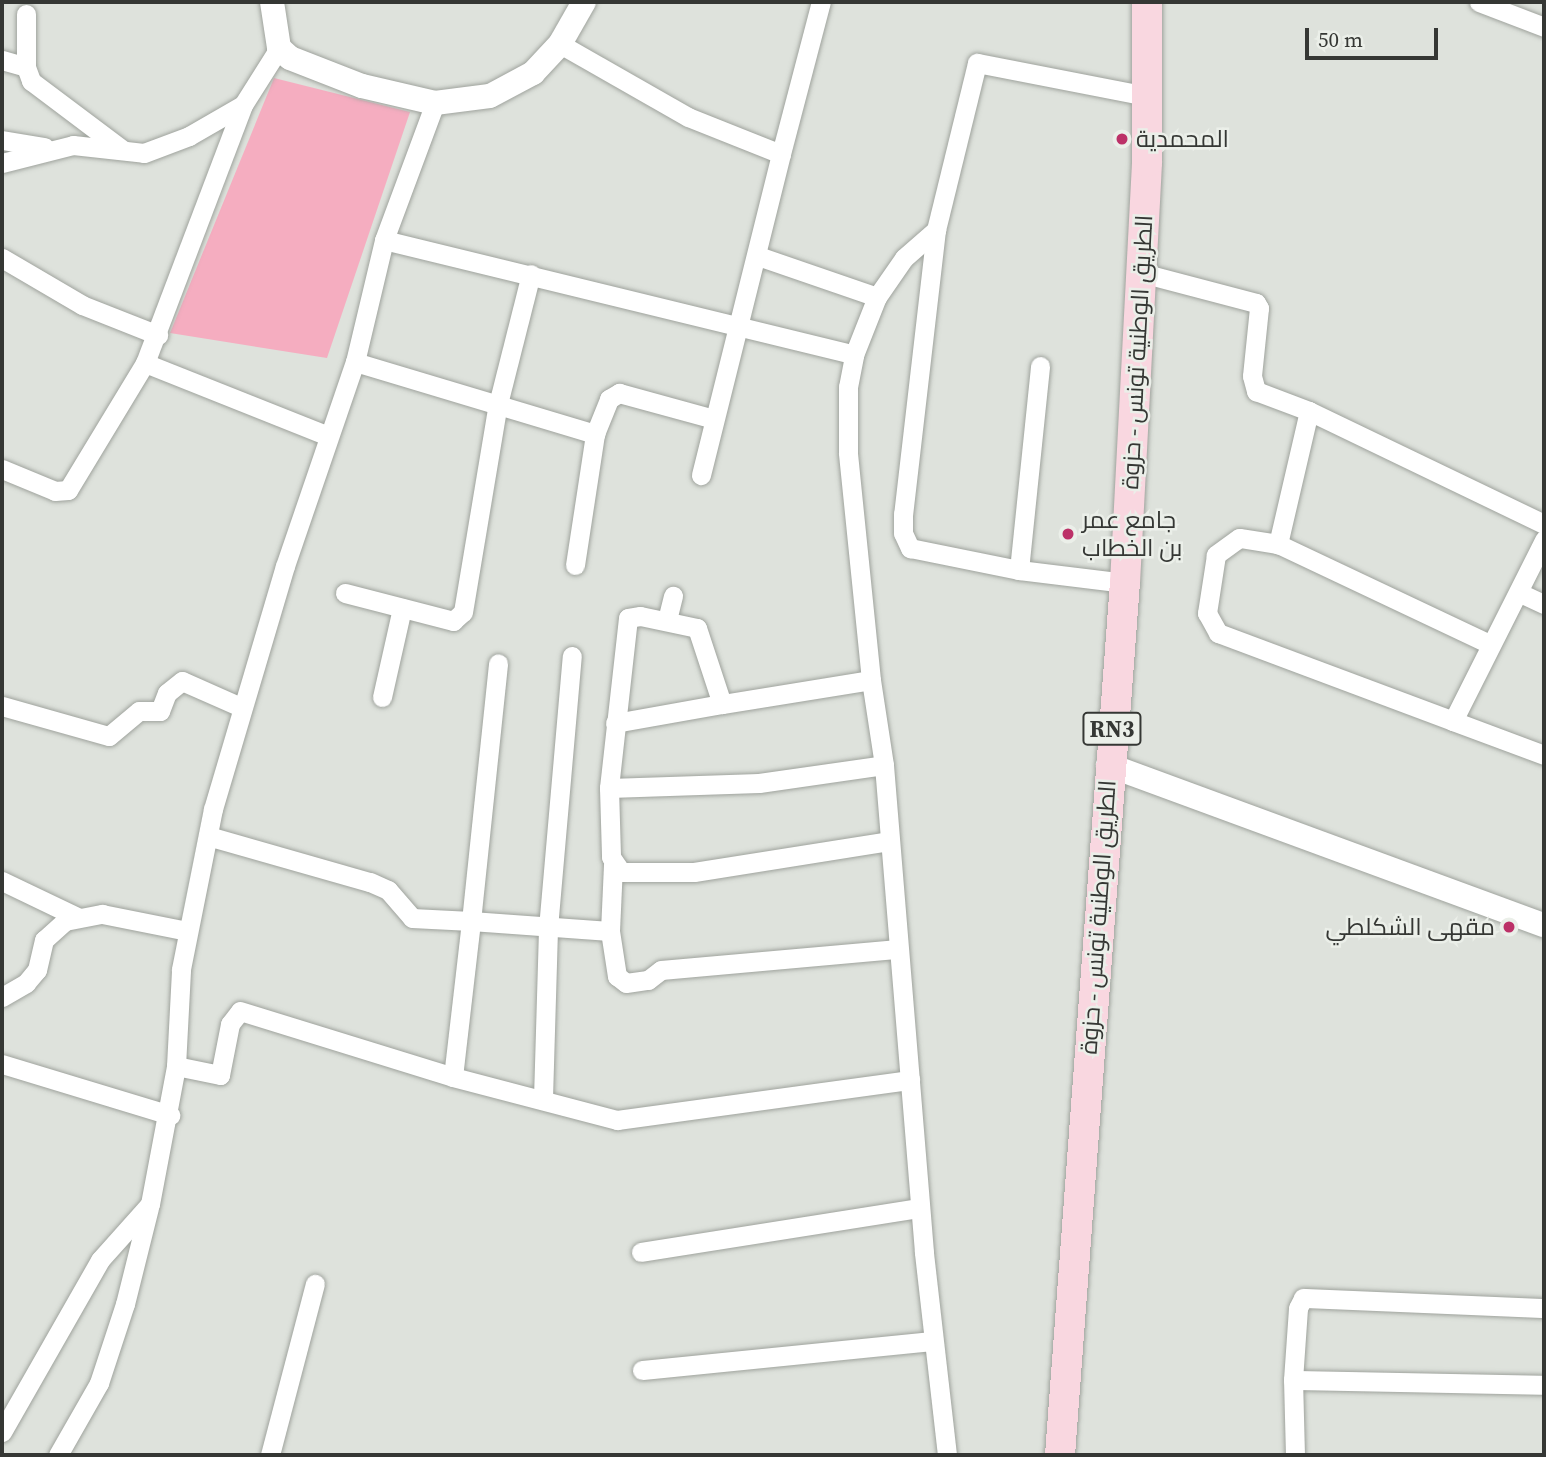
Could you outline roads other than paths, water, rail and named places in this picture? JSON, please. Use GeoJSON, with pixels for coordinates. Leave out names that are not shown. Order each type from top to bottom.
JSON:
{"type":"FeatureCollection","features":[{"type":"Feature","properties":{"kind":"main road","name":"الطريق الوطنية تونس - حزوة"},"geometry":{"type":"LineString","coordinates":[[1060,1455],[1108,765],[1125,583],[1142,273],[1147,2]]}},
{"type":"Feature","properties":{"kind":"street"},"geometry":{"type":"LineString","coordinates":[[272,2],[279,48],[290,58],[362,86],[435,103],[490,96],[533,73],[560,44],[584,2]]}},
{"type":"Feature","properties":{"kind":"street"},"geometry":{"type":"LineString","coordinates":[[701,475],[821,2]]}},
{"type":"Feature","properties":{"kind":"street"},"geometry":{"type":"LineString","coordinates":[[1479,2],[1544,27]]}},
{"type":"Feature","properties":{"kind":"street"},"geometry":{"type":"LineString","coordinates":[[26,13],[26,67],[31,81],[126,152]]}},
{"type":"Feature","properties":{"kind":"street"},"geometry":{"type":"LineString","coordinates":[[560,44],[688,117],[781,154]]}},
{"type":"Feature","properties":{"kind":"street"},"geometry":{"type":"LineString","coordinates":[[2,469],[55,491],[68,490],[145,363],[158,335],[243,105],[279,48]]}},
{"type":"Feature","properties":{"kind":"street"},"geometry":{"type":"LineString","coordinates":[[2,60],[26,67]]}},
{"type":"Feature","properties":{"kind":"street"},"geometry":{"type":"LineString","coordinates":[[1125,583],[1018,570],[927,554],[910,548],[902,533],[936,230],[977,62],[1146,96]]}},
{"type":"Feature","properties":{"kind":"street"},"geometry":{"type":"LineString","coordinates":[[59,1455],[99,1382],[125,1304],[150,1204],[170,1115],[176,1066],[178,1000],[187,931],[241,707],[328,436],[355,362],[384,240],[435,103]]}},
{"type":"Feature","properties":{"kind":"street"},"geometry":{"type":"LineString","coordinates":[[2,163],[49,148],[73,145],[144,153],[189,136],[243,105]]}},
{"type":"Feature","properties":{"kind":"street"},"geometry":{"type":"LineString","coordinates":[[2,140],[49,148]]}},
{"type":"Feature","properties":{"kind":"street"},"geometry":{"type":"LineString","coordinates":[[936,230],[904,258],[877,296],[854,355],[845,410],[871,680],[884,765],[920,1208],[947,1455]]}},
{"type":"Feature","properties":{"kind":"street"},"geometry":{"type":"LineString","coordinates":[[384,240],[854,355]]}},
{"type":"Feature","properties":{"kind":"street"},"geometry":{"type":"LineString","coordinates":[[758,256],[877,296]]}},
{"type":"Feature","properties":{"kind":"street"},"geometry":{"type":"LineString","coordinates":[[2,258],[82,304],[158,335]]}},
{"type":"Feature","properties":{"kind":"street"},"geometry":{"type":"LineString","coordinates":[[1142,273],[1256,303],[1259,308],[1252,376],[1256,391],[1309,411],[1544,524]]}},
{"type":"Feature","properties":{"kind":"street"},"geometry":{"type":"LineString","coordinates":[[345,593],[453,621],[463,612],[497,408],[531,274]]}},
{"type":"Feature","properties":{"kind":"street"},"geometry":{"type":"LineString","coordinates":[[355,362],[497,408],[596,434]]}},
{"type":"Feature","properties":{"kind":"street"},"geometry":{"type":"LineString","coordinates":[[145,363],[328,436]]}},
{"type":"Feature","properties":{"kind":"street"},"geometry":{"type":"LineString","coordinates":[[1018,570],[1040,366]]}},
{"type":"Feature","properties":{"kind":"street"},"geometry":{"type":"LineString","coordinates":[[575,565],[596,434],[609,399],[619,393],[714,419]]}},
{"type":"Feature","properties":{"kind":"street"},"geometry":{"type":"LineString","coordinates":[[1278,544],[1309,411]]}},
{"type":"Feature","properties":{"kind":"street"},"geometry":{"type":"LineString","coordinates":[[1490,643],[1278,544],[1239,538],[1216,555],[1208,613],[1218,633],[1544,755]]}},
{"type":"Feature","properties":{"kind":"street"},"geometry":{"type":"LineString","coordinates":[[1453,721],[1490,643],[1520,593],[1544,540]]}},
{"type":"Feature","properties":{"kind":"street"},"geometry":{"type":"LineString","coordinates":[[1520,593],[1544,604]]}},
{"type":"Feature","properties":{"kind":"street"},"geometry":{"type":"LineString","coordinates":[[667,620],[673,596]]}},
{"type":"Feature","properties":{"kind":"street"},"geometry":{"type":"LineString","coordinates":[[382,698],[402,608]]}},
{"type":"Feature","properties":{"kind":"street"},"geometry":{"type":"LineString","coordinates":[[722,705],[701,634],[692,625],[667,620],[628,618],[608,788],[612,864],[610,931],[617,976],[626,983],[648,980],[661,970],[898,950]]}},
{"type":"Feature","properties":{"kind":"street"},"geometry":{"type":"LineString","coordinates":[[543,1098],[548,928],[572,656]]}},
{"type":"Feature","properties":{"kind":"street"},"geometry":{"type":"LineString","coordinates":[[453,1076],[498,663]]}},
{"type":"Feature","properties":{"kind":"street"},"geometry":{"type":"LineString","coordinates":[[615,723],[871,680]]}},
{"type":"Feature","properties":{"kind":"street"},"geometry":{"type":"LineString","coordinates":[[2,706],[109,736],[139,711],[160,711],[167,693],[182,681],[241,707]]}},
{"type":"Feature","properties":{"kind":"street"},"geometry":{"type":"LineString","coordinates":[[608,788],[759,783],[884,765]]}},
{"type":"Feature","properties":{"kind":"street"},"geometry":{"type":"LineString","coordinates":[[1108,765],[1544,925]]}},
{"type":"Feature","properties":{"kind":"street"},"geometry":{"type":"LineString","coordinates":[[208,836],[370,882],[388,890],[412,918],[610,931]]}},
{"type":"Feature","properties":{"kind":"street"},"geometry":{"type":"LineString","coordinates":[[612,864],[621,872],[694,872],[889,841]]}},
{"type":"Feature","properties":{"kind":"street"},"geometry":{"type":"LineString","coordinates":[[2,881],[77,917]]}},
{"type":"Feature","properties":{"kind":"street"},"geometry":{"type":"LineString","coordinates":[[2,997],[26,983],[37,970],[44,940],[54,929],[77,917],[102,914],[187,931]]}},
{"type":"Feature","properties":{"kind":"street"},"geometry":{"type":"LineString","coordinates":[[176,1066],[220,1075],[230,1024],[240,1011],[453,1076],[617,1120],[637,1121],[910,1080]]}},
{"type":"Feature","properties":{"kind":"street"},"geometry":{"type":"LineString","coordinates":[[2,1063],[170,1115]]}},
{"type":"Feature","properties":{"kind":"street"},"geometry":{"type":"LineString","coordinates":[[2,1432],[100,1261],[150,1204]]}},
{"type":"Feature","properties":{"kind":"street"},"geometry":{"type":"LineString","coordinates":[[641,1252],[920,1208]]}},
{"type":"Feature","properties":{"kind":"street"},"geometry":{"type":"LineString","coordinates":[[270,1455],[315,1284]]}},
{"type":"Feature","properties":{"kind":"street"},"geometry":{"type":"LineString","coordinates":[[1295,1455],[1293,1380],[1298,1308],[1309,1295],[1544,1307]]}},
{"type":"Feature","properties":{"kind":"street"},"geometry":{"type":"LineString","coordinates":[[642,1370],[933,1340]]}},
{"type":"Feature","properties":{"kind":"street"},"geometry":{"type":"LineString","coordinates":[[1293,1380],[1544,1385]]}},
{"type":"Feature","properties":{"kind":"place","name":"المحمدية"},"geometry":{"type":"Point","coordinates":[1122,139]}},
{"type":"Feature","properties":{"kind":"place","name":"جامع عمر بن الخطاب"},"geometry":{"type":"Point","coordinates":[1068,534]}},
{"type":"Feature","properties":{"kind":"place","name":"مقهى الشكلطي"},"geometry":{"type":"Point","coordinates":[1509,927]}}]}
